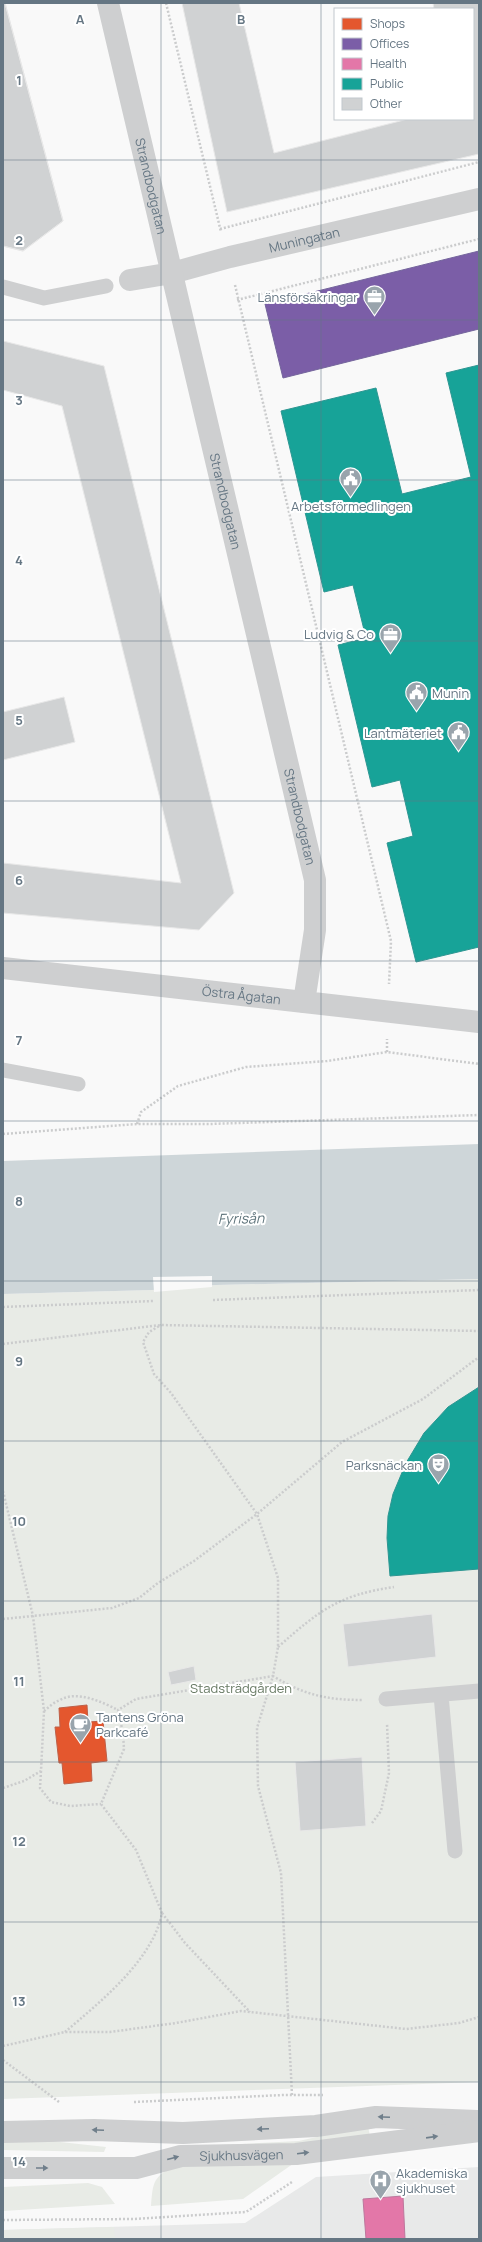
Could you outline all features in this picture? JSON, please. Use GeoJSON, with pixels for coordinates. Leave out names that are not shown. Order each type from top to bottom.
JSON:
{"type":"FeatureCollection","features":[{"type":"Feature","properties":{"kind":"street","name":"Strandbodgatan"},"geometry":{"type":"LineString","coordinates":[[108,3],[315,880],[316,930],[304,1002]]}},
{"type":"Feature","properties":{"kind":"street","name":"Muningatan"},"geometry":{"type":"LineString","coordinates":[[130,280],[172,272],[230,257],[479,200]]}},
{"type":"Feature","properties":{"kind":"street","name":"Östra Ågatan"},"geometry":{"type":"LineString","coordinates":[[3,968],[479,1022]]}},
{"type":"Feature","properties":{"kind":"street","name":"Sjukhusvägen"},"geometry":{"type":"LineString","coordinates":[[3,2132],[94,2130],[183,2133],[316,2126],[376,2116],[479,2121]]}},
{"type":"Feature","properties":{"kind":"street","name":"Sjukhusvägen"},"geometry":{"type":"LineString","coordinates":[[3,2168],[136,2168],[181,2156],[296,2154],[479,2131]]}},
{"type":"Feature","properties":{"kind":"lane"},"geometry":{"type":"LineString","coordinates":[[3,287],[44,298],[106,286]]}},
{"type":"Feature","properties":{"kind":"lane"},"geometry":{"type":"LineString","coordinates":[[3,1070],[78,1084]]}},
{"type":"Feature","properties":{"kind":"lane"},"geometry":{"type":"LineString","coordinates":[[386,1700],[479,1691]]}},
{"type":"Feature","properties":{"kind":"lane"},"geometry":{"type":"LineString","coordinates":[[441,1695],[454,1851]]}},
{"type":"Feature","properties":{"kind":"path"},"geometry":{"type":"LineString","coordinates":[[166,3],[220,229],[230,257],[237,300],[391,941],[387,1052]]}},
{"type":"Feature","properties":{"kind":"path"},"geometry":{"type":"LineString","coordinates":[[220,229],[479,162]]}},
{"type":"Feature","properties":{"kind":"path"},"geometry":{"type":"LineString","coordinates":[[237,300],[479,239]]}},
{"type":"Feature","properties":{"kind":"path"},"geometry":{"type":"LineString","coordinates":[[136,1124],[141,1112],[178,1086],[210,1076],[246,1068],[327,1061],[387,1052],[479,1064]]}},
{"type":"Feature","properties":{"kind":"path"},"geometry":{"type":"LineString","coordinates":[[3,1134],[136,1124],[209,1124],[479,1115]]}},
{"type":"Feature","properties":{"kind":"path"},"geometry":{"type":"LineString","coordinates":[[213,1300],[479,1290]]}},
{"type":"Feature","properties":{"kind":"path"},"geometry":{"type":"LineString","coordinates":[[3,1307],[154,1301]]}},
{"type":"Feature","properties":{"kind":"path"},"geometry":{"type":"LineString","coordinates":[[161,1325],[149,1332],[143,1342],[154,1374],[171,1393],[257,1514],[278,1578],[278,1647],[273,1676],[257,1728],[258,1786],[281,1874],[286,2015],[292,2095]]}},
{"type":"Feature","properties":{"kind":"path"},"geometry":{"type":"LineString","coordinates":[[3,1344],[161,1325],[479,1331]]}},
{"type":"Feature","properties":{"kind":"path"},"geometry":{"type":"LineString","coordinates":[[3,1619],[112,1608],[139,1598],[158,1583],[194,1561],[257,1514],[342,1442],[423,1399],[479,1357]]}},
{"type":"Feature","properties":{"kind":"path"},"geometry":{"type":"LineString","coordinates":[[3,1492],[33,1616],[44,1711],[40,1788],[51,1802],[70,1806],[101,1804]]}},
{"type":"Feature","properties":{"kind":"path"},"geometry":{"type":"LineString","coordinates":[[278,1647],[320,1612],[346,1597],[394,1587]]}},
{"type":"Feature","properties":{"kind":"path"},"geometry":{"type":"LineString","coordinates":[[118,1710],[136,1699],[273,1676],[296,1689],[333,1700],[386,1700],[389,1773],[381,1811],[372,1823]]}},
{"type":"Feature","properties":{"kind":"path"},"geometry":{"type":"LineString","coordinates":[[44,1711],[61,1699],[82,1696],[102,1702],[118,1710]]}},
{"type":"Feature","properties":{"kind":"path"},"geometry":{"type":"LineString","coordinates":[[101,1804],[124,1748],[123,1733],[118,1710]]}},
{"type":"Feature","properties":{"kind":"path"},"geometry":{"type":"LineString","coordinates":[[3,1788],[24,1781],[41,1771]]}},
{"type":"Feature","properties":{"kind":"path"},"geometry":{"type":"LineString","coordinates":[[101,1804],[136,1850],[162,1913],[185,1943],[250,2012]]}},
{"type":"Feature","properties":{"kind":"path"},"geometry":{"type":"LineString","coordinates":[[65,2032],[100,2003],[137,1962],[153,1939],[162,1913]]}},
{"type":"Feature","properties":{"kind":"path"},"geometry":{"type":"LineString","coordinates":[[3,2046],[65,2032],[110,2032],[176,2023],[241,2011],[406,2029],[459,2023],[479,2017]]}},
{"type":"Feature","properties":{"kind":"path"},"geometry":{"type":"LineString","coordinates":[[3,2060],[62,2105],[55,2105]]}},
{"type":"Feature","properties":{"kind":"path"},"geometry":{"type":"LineString","coordinates":[[133,2102],[292,2095],[330,2096]]}},
{"type":"Feature","properties":{"kind":"path"},"geometry":{"type":"LineString","coordinates":[[3,2220],[134,2219],[246,2212],[293,2181]]}},
{"type":"Feature","properties":{"kind":"shaded area","name":"Akademiska sjukhuset"},"geometry":{"type":"Polygon","coordinates":[[[479,2167],[479,2239],[3,2239],[3,2230],[245,2223],[316,2177],[479,2167]]]}},
{"type":"Feature","properties":{"kind":"green space","name":"Stadsträdgården"},"geometry":{"type":"Polygon","coordinates":[[[479,1279],[479,2082],[3,2099],[3,1294],[152,1290],[216,1285],[479,1279]]]}},
{"type":"Feature","properties":{"kind":"green space"},"geometry":{"type":"Polygon","coordinates":[[[368,2125],[370,2137],[299,2145],[178,2147],[299,2141],[368,2125]]]}},
{"type":"Feature","properties":{"kind":"green space"},"geometry":{"type":"Polygon","coordinates":[[[33,2139],[106,2147],[104,2152],[3,2150],[3,2142],[33,2139]]]}},
{"type":"Feature","properties":{"kind":"green space"},"geometry":{"type":"Polygon","coordinates":[[[297,2161],[243,2199],[151,2206],[156,2181],[163,2173],[176,2166],[297,2161]]]}},
{"type":"Feature","properties":{"kind":"green space"},"geometry":{"type":"Polygon","coordinates":[[[88,2183],[102,2187],[115,2204],[3,2211],[3,2187],[88,2183]]]}},
{"type":"Feature","properties":{"kind":"green space"},"geometry":{"type":"Polygon","coordinates":[[[114,2227],[115,2239],[3,2239],[3,2230],[114,2227]]]}},
{"type":"Feature","properties":{"kind":"water","name":"Fyrisån"},"geometry":{"type":"Polygon","coordinates":[[[479,1144],[479,1279],[216,1285],[152,1290],[3,1294],[3,1161],[479,1144]]]}},
{"type":"Feature","properties":{"kind":"pier"},"geometry":{"type":"Polygon","coordinates":[[[212,1276],[212,1287],[154,1292],[153,1277],[212,1276]]]}},
{"type":"Feature","properties":{"kind":"building: Shops","name":"Tantens Gröna Parkcafé"},"geometry":{"type":"Polygon","coordinates":[[[87,1705],[88,1722],[103,1721],[107,1761],[91,1763],[92,1781],[64,1784],[62,1763],[59,1763],[55,1727],[60,1727],[59,1708],[87,1705]]]}},
{"type":"Feature","properties":{"kind":"building: Offices","name":"Länsförsäkringar"},"geometry":{"type":"Polygon","coordinates":[[[479,251],[479,329],[283,378],[265,304],[479,251]]]}},
{"type":"Feature","properties":{"kind":"building: Health"},"geometry":{"type":"Polygon","coordinates":[[[403,2196],[405,2239],[366,2239],[363,2199],[403,2196]]]}},
{"type":"Feature","properties":{"kind":"building: Public","name":"Munin"},"geometry":{"type":"Polygon","coordinates":[[[479,365],[479,947],[416,962],[387,843],[413,836],[400,780],[372,787],[338,645],[366,638],[353,585],[324,592],[281,411],[376,388],[402,494],[471,477],[446,373],[479,365]]]}},
{"type":"Feature","properties":{"kind":"building: Public","name":"Parksnäckan"},"geometry":{"type":"Polygon","coordinates":[[[479,1387],[479,1569],[390,1576],[387,1538],[388,1516],[393,1494],[406,1463],[424,1433],[448,1407],[479,1387]]]}},
{"type":"Feature","properties":{"kind":"building: Other"},"geometry":{"type":"Polygon","coordinates":[[[3,3],[5,3],[63,221],[23,251],[3,246],[3,3]]]}},
{"type":"Feature","properties":{"kind":"building: Other"},"geometry":{"type":"Polygon","coordinates":[[[3,3],[5,3],[63,221],[23,251],[3,246],[3,3]]]}},
{"type":"Feature","properties":{"kind":"building: Other"},"geometry":{"type":"Polygon","coordinates":[[[182,3],[239,3],[274,153],[404,120],[474,120],[474,8],[434,8],[433,3],[479,3],[479,154],[227,212],[182,3]]]}},
{"type":"Feature","properties":{"kind":"building: Other"},"geometry":{"type":"Polygon","coordinates":[[[3,341],[104,366],[234,893],[199,930],[3,913],[3,863],[181,883],[62,406],[3,390],[3,341]]]}},
{"type":"Feature","properties":{"kind":"building: Other"},"geometry":{"type":"Polygon","coordinates":[[[64,697],[75,742],[3,760],[3,712],[64,697]]]}},
{"type":"Feature","properties":{"kind":"building: Other"},"geometry":{"type":"Polygon","coordinates":[[[432,1614],[436,1657],[348,1667],[343,1624],[432,1614]]]}},
{"type":"Feature","properties":{"kind":"building: Other"},"geometry":{"type":"Polygon","coordinates":[[[194,1666],[196,1680],[171,1685],[168,1672],[194,1666]]]}},
{"type":"Feature","properties":{"kind":"building: Other"},"geometry":{"type":"Polygon","coordinates":[[[362,1757],[366,1826],[300,1831],[295,1762],[362,1757]]]}},
{"type":"Feature","properties":{"kind":"place","name":"Länsförsäkringar"},"geometry":{"type":"Point","coordinates":[374,316]}},
{"type":"Feature","properties":{"kind":"place","name":"Arbetsförmedlingen"},"geometry":{"type":"Point","coordinates":[351,498]}},
{"type":"Feature","properties":{"kind":"place","name":"Ludvig & Co"},"geometry":{"type":"Point","coordinates":[390,654]}},
{"type":"Feature","properties":{"kind":"place","name":"Munin"},"geometry":{"type":"Point","coordinates":[417,712]}},
{"type":"Feature","properties":{"kind":"place","name":"Lantmäteriet"},"geometry":{"type":"Point","coordinates":[458,752]}},
{"type":"Feature","properties":{"kind":"place","name":"Parksnäckan"},"geometry":{"type":"Point","coordinates":[438,1484]}},
{"type":"Feature","properties":{"kind":"place","name":"Tantens Gröna Parkcafé"},"geometry":{"type":"Point","coordinates":[81,1744]}},
{"type":"Feature","properties":{"kind":"place","name":"Akademiska sjukhuset"},"geometry":{"type":"Point","coordinates":[380,2200]}}]}
